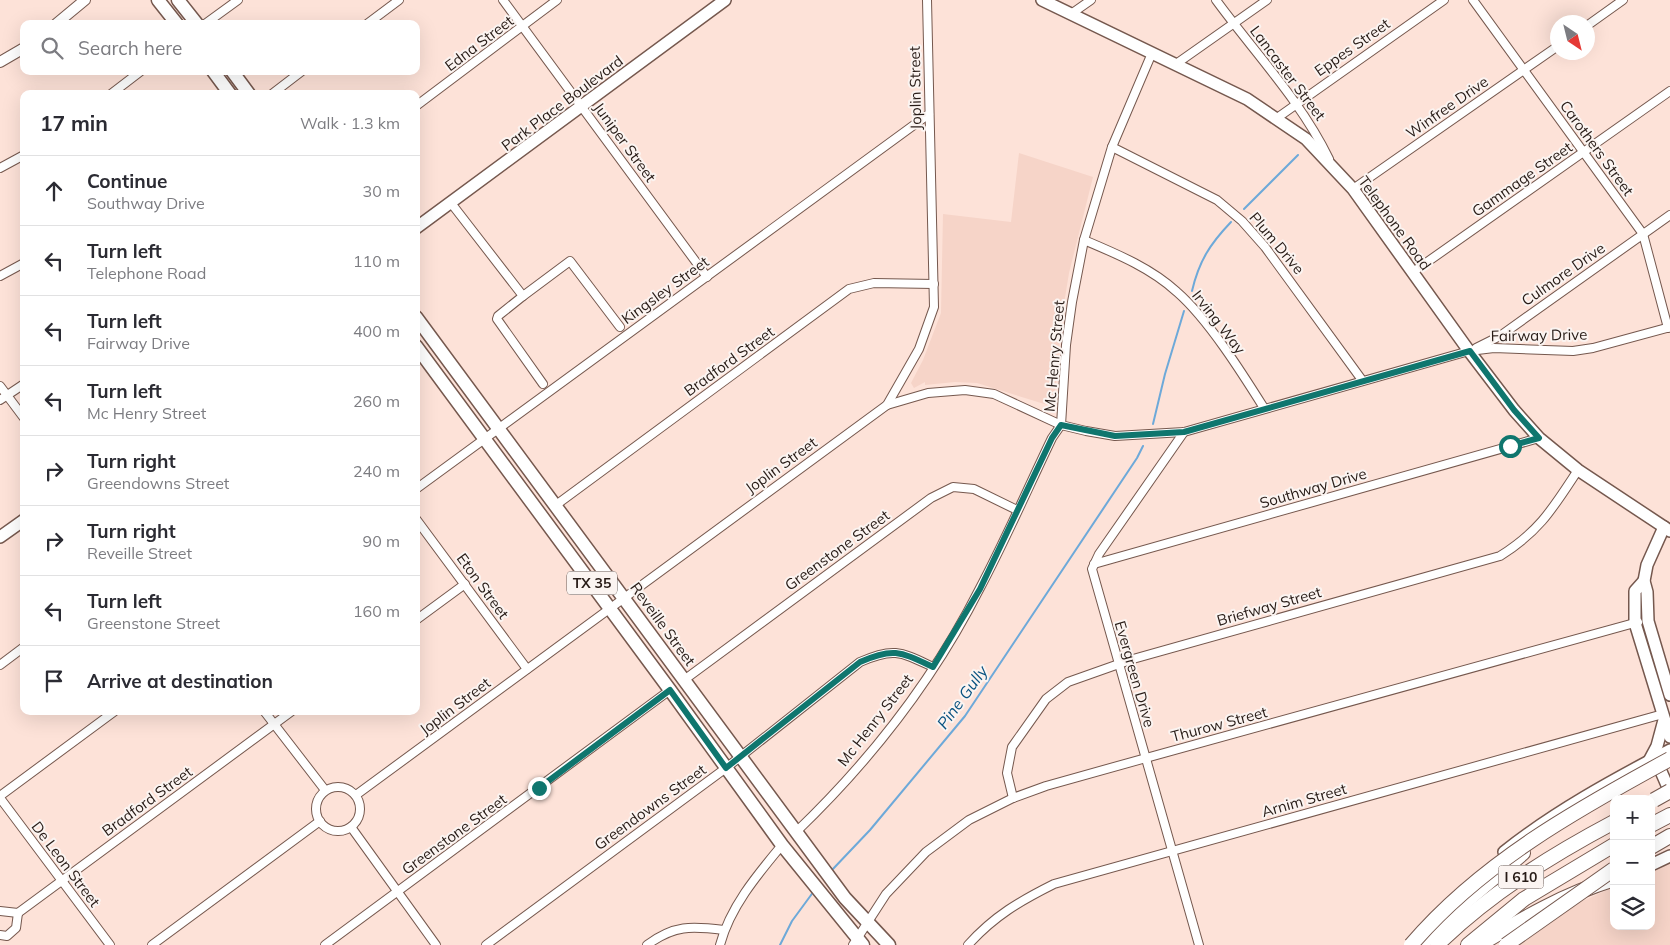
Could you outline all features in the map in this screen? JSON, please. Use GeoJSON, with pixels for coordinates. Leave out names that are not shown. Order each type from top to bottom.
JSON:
{"type":"FeatureCollection","features":[{"type":"Feature","properties":{"kind":"highway"},"geometry":{"type":"LineString","coordinates":[[1411,945],[1463,892],[1521,847],[1602,795],[1670,759]]}},
{"type":"Feature","properties":{"kind":"highway"},"geometry":{"type":"LineString","coordinates":[[1655,800],[1670,792]]}},
{"type":"Feature","properties":{"kind":"highway"},"geometry":{"type":"LineString","coordinates":[[1420,945],[1464,903],[1585,798]]}},
{"type":"Feature","properties":{"kind":"highway","name":"I 610"},"geometry":{"type":"LineString","coordinates":[[1437,945],[1466,918],[1511,884],[1560,852],[1610,824]]}},
{"type":"Feature","properties":{"kind":"highway"},"geometry":{"type":"LineString","coordinates":[[1655,845],[1670,836]]}},
{"type":"Feature","properties":{"kind":"highway","name":"I 610"},"geometry":{"type":"LineString","coordinates":[[1468,945],[1524,899],[1610,847]]}},
{"type":"Feature","properties":{"kind":"highway"},"geometry":{"type":"LineString","coordinates":[[1506,945],[1610,872]]}},
{"type":"Feature","properties":{"kind":"highway"},"geometry":{"type":"LineString","coordinates":[[1478,945],[1536,910],[1562,897],[1610,882]]}},
{"type":"Feature","properties":{"kind":"main road"},"geometry":{"type":"LineString","coordinates":[[158,0],[174,20]]}},
{"type":"Feature","properties":{"kind":"main road"},"geometry":{"type":"LineString","coordinates":[[178,0],[193,20]]}},
{"type":"Feature","properties":{"kind":"main road","name":"Park Place Boulevard"},"geometry":{"type":"LineString","coordinates":[[420,225],[582,108],[725,0]]}},
{"type":"Feature","properties":{"kind":"main road","name":"Telephone Road"},"geometry":{"type":"LineString","coordinates":[[1042,0],[1247,99],[1306,139],[1353,189],[1514,410],[1539,438],[1578,470],[1668,526]]}},
{"type":"Feature","properties":{"kind":"main road"},"geometry":{"type":"LineString","coordinates":[[216,75],[227,90]]}},
{"type":"Feature","properties":{"kind":"main road"},"geometry":{"type":"LineString","coordinates":[[235,75],[246,90]]}},
{"type":"Feature","properties":{"kind":"main road","name":"Reveille Street"},"geometry":{"type":"LineString","coordinates":[[420,322],[832,881],[866,922],[889,945]]}},
{"type":"Feature","properties":{"kind":"main road","name":"TX 35"},"geometry":{"type":"LineString","coordinates":[[420,351],[782,845],[858,943]]}},
{"type":"Feature","properties":{"kind":"main road"},"geometry":{"type":"LineString","coordinates":[[0,538],[20,523]]}},
{"type":"Feature","properties":{"kind":"main road"},"geometry":{"type":"LineString","coordinates":[[1668,526],[1647,565],[1644,581],[1647,592],[1648,621],[1670,695]]}},
{"type":"Feature","properties":{"kind":"main road"},"geometry":{"type":"LineString","coordinates":[[1644,581],[1635,591],[1636,623],[1670,737]]}},
{"type":"Feature","properties":{"kind":"main road"},"geometry":{"type":"LineString","coordinates":[[1649,761],[1657,746],[1664,716]]}},
{"type":"Feature","properties":{"kind":"main road"},"geometry":{"type":"LineString","coordinates":[[1405,945],[1433,914],[1485,868],[1530,832],[1585,798],[1670,750]]}},
{"type":"Feature","properties":{"kind":"main road"},"geometry":{"type":"LineString","coordinates":[[1649,761],[1660,769],[1670,792]]}},
{"type":"Feature","properties":{"kind":"main road"},"geometry":{"type":"LineString","coordinates":[[1655,863],[1670,856]]}},
{"type":"Feature","properties":{"kind":"main road"},"geometry":{"type":"LineString","coordinates":[[1500,945],[1553,911],[1610,883]]}},
{"type":"Feature","properties":{"kind":"street"},"geometry":{"type":"LineString","coordinates":[[61,20],[85,0]]}},
{"type":"Feature","properties":{"kind":"street"},"geometry":{"type":"LineString","coordinates":[[210,20],[238,0]]}},
{"type":"Feature","properties":{"kind":"street"},"geometry":{"type":"LineString","coordinates":[[372,20],[399,0]]}},
{"type":"Feature","properties":{"kind":"street","name":"Juniper Street"},"geometry":{"type":"LineString","coordinates":[[503,0],[707,277]]}},
{"type":"Feature","properties":{"kind":"street","name":"Edna Street"},"geometry":{"type":"LineString","coordinates":[[420,103],[556,0]]}},
{"type":"Feature","properties":{"kind":"street","name":"Joplin Street"},"geometry":{"type":"LineString","coordinates":[[356,795],[887,406],[919,349],[934,307],[927,0]]}},
{"type":"Feature","properties":{"kind":"street"},"geometry":{"type":"LineString","coordinates":[[1071,14],[1091,0]]}},
{"type":"Feature","properties":{"kind":"street","name":"Lancaster Street"},"geometry":{"type":"LineString","coordinates":[[1216,0],[1296,104],[1318,136],[1332,166]]}},
{"type":"Feature","properties":{"kind":"street"},"geometry":{"type":"LineString","coordinates":[[1176,64],[1267,0]]}},
{"type":"Feature","properties":{"kind":"street","name":"Eppes Street"},"geometry":{"type":"LineString","coordinates":[[1277,118],[1444,0]]}},
{"type":"Feature","properties":{"kind":"street","name":"Carothers Street"},"geometry":{"type":"LineString","coordinates":[[1472,0],[1642,234],[1669,328]]}},
{"type":"Feature","properties":{"kind":"street"},"geometry":{"type":"LineString","coordinates":[[1595,20],[1622,0]]}},
{"type":"Feature","properties":{"kind":"street"},"geometry":{"type":"LineString","coordinates":[[0,62],[20,50]]}},
{"type":"Feature","properties":{"kind":"street","name":"Winfree Drive"},"geometry":{"type":"LineString","coordinates":[[1353,189],[1550,52]]}},
{"type":"Feature","properties":{"kind":"street","name":"Mc Henry Street"},"geometry":{"type":"LineString","coordinates":[[796,832],[875,748],[933,667],[980,589],[1052,438],[1061,425],[1066,345],[1084,240],[1112,147],[1152,53]]}},
{"type":"Feature","properties":{"kind":"street"},"geometry":{"type":"LineString","coordinates":[[116,90],[136,75]]}},
{"type":"Feature","properties":{"kind":"street"},"geometry":{"type":"LineString","coordinates":[[277,90],[297,75]]}},
{"type":"Feature","properties":{"kind":"street","name":"Gammage Street"},"geometry":{"type":"LineString","coordinates":[[1412,272],[1670,91]]}},
{"type":"Feature","properties":{"kind":"street","name":"Kingsley Street"},"geometry":{"type":"LineString","coordinates":[[420,485],[929,114]]}},
{"type":"Feature","properties":{"kind":"street","name":"Plum Drive"},"geometry":{"type":"LineString","coordinates":[[1112,147],[1216,200],[1242,221],[1266,246],[1362,380]]}},
{"type":"Feature","properties":{"kind":"street"},"geometry":{"type":"LineString","coordinates":[[0,168],[20,157]]}},
{"type":"Feature","properties":{"kind":"street"},"geometry":{"type":"LineString","coordinates":[[451,203],[523,296]]}},
{"type":"Feature","properties":{"kind":"street","name":"Culmore Drive"},"geometry":{"type":"LineString","coordinates":[[1470,351],[1500,336],[1670,215]]}},
{"type":"Feature","properties":{"kind":"street"},"geometry":{"type":"LineString","coordinates":[[1642,234],[1670,223]]}},
{"type":"Feature","properties":{"kind":"street","name":"Irving Way"},"geometry":{"type":"LineString","coordinates":[[1084,240],[1121,256],[1155,275],[1177,291],[1195,309],[1264,408]]}},
{"type":"Feature","properties":{"kind":"street"},"geometry":{"type":"LineString","coordinates":[[543,384],[497,319],[498,316],[523,296],[570,262],[620,327]]}},
{"type":"Feature","properties":{"kind":"street"},"geometry":{"type":"LineString","coordinates":[[0,276],[20,266]]}},
{"type":"Feature","properties":{"kind":"street","name":"Bradford Street"},"geometry":{"type":"LineString","coordinates":[[556,505],[849,289],[874,283],[934,284]]}},
{"type":"Feature","properties":{"kind":"street","name":"Fairway Drive"},"geometry":{"type":"LineString","coordinates":[[887,406],[928,393],[965,390],[994,394],[1061,425],[1115,436],[1184,432],[1362,380],[1470,351],[1494,348],[1573,351],[1593,348],[1669,328]]}},
{"type":"Feature","properties":{"kind":"street"},"geometry":{"type":"LineString","coordinates":[[0,386],[20,413]]}},
{"type":"Feature","properties":{"kind":"street"},"geometry":{"type":"LineString","coordinates":[[0,400],[20,387]]}},
{"type":"Feature","properties":{"kind":"street"},"geometry":{"type":"LineString","coordinates":[[1094,564],[1184,432]]}},
{"type":"Feature","properties":{"kind":"street","name":"Southway Drive"},"geometry":{"type":"LineString","coordinates":[[1094,564],[1539,438]]}},
{"type":"Feature","properties":{"kind":"street","name":"Briefway Street"},"geometry":{"type":"LineString","coordinates":[[1013,798],[1007,773],[1010,753],[1015,742],[1046,698],[1068,682],[1134,659],[1500,556],[1523,541],[1546,518],[1578,470]]}},
{"type":"Feature","properties":{"kind":"street","name":"Greenstone Street"},"geometry":{"type":"LineString","coordinates":[[684,680],[923,504],[953,487],[974,489],[1017,510]]}},
{"type":"Feature","properties":{"kind":"street","name":"Eton Street"},"geometry":{"type":"LineString","coordinates":[[420,524],[527,669]]}},
{"type":"Feature","properties":{"kind":"street","name":"Evergreen Drive"},"geometry":{"type":"LineString","coordinates":[[1094,564],[1092,575],[1199,945]]}},
{"type":"Feature","properties":{"kind":"street"},"geometry":{"type":"LineString","coordinates":[[420,617],[465,584]]}},
{"type":"Feature","properties":{"kind":"street","name":"Thurow Street"},"geometry":{"type":"LineString","coordinates":[[858,943],[866,922],[893,886],[936,844],[969,820],[1013,798],[1046,786],[1146,758],[1648,621]]}},
{"type":"Feature","properties":{"kind":"street"},"geometry":{"type":"LineString","coordinates":[[0,665],[20,650]]}},
{"type":"Feature","properties":{"kind":"street","name":"Greendowns Street"},"geometry":{"type":"LineString","coordinates":[[486,945],[741,757],[860,662],[881,652],[902,653],[933,667]]}},
{"type":"Feature","properties":{"kind":"street","name":"Greenstone Street"},"geometry":{"type":"LineString","coordinates":[[325,945],[670,690]]}},
{"type":"Feature","properties":{"kind":"street"},"geometry":{"type":"LineString","coordinates":[[0,797],[110,715]]}},
{"type":"Feature","properties":{"kind":"street"},"geometry":{"type":"LineString","coordinates":[[267,715],[325,790]]}},
{"type":"Feature","properties":{"kind":"street","name":"Bradford Street"},"geometry":{"type":"LineString","coordinates":[[18,913],[287,715]]}},
{"type":"Feature","properties":{"kind":"street","name":"Arnim Street"},"geometry":{"type":"LineString","coordinates":[[968,945],[985,926],[1016,903],[1054,884],[1664,716]]}},
{"type":"Feature","properties":{"kind":"street"},"geometry":{"type":"LineString","coordinates":[[336,786],[348,788],[356,795],[360,806],[358,818],[351,827],[340,831],[329,829],[320,821],[316,810],[318,799],[325,790],[336,786]]}},
{"type":"Feature","properties":{"kind":"street","name":"De Leon Street"},"geometry":{"type":"LineString","coordinates":[[0,797],[110,945]]}},
{"type":"Feature","properties":{"kind":"street"},"geometry":{"type":"LineString","coordinates":[[152,945],[320,821]]}},
{"type":"Feature","properties":{"kind":"street"},"geometry":{"type":"LineString","coordinates":[[351,827],[436,945]]}},
{"type":"Feature","properties":{"kind":"street"},"geometry":{"type":"LineString","coordinates":[[720,945],[724,930],[752,881],[782,845]]}},
{"type":"Feature","properties":{"kind":"street"},"geometry":{"type":"LineString","coordinates":[[0,912],[18,913],[16,928],[7,936],[0,936]]}},
{"type":"Feature","properties":{"kind":"street"},"geometry":{"type":"LineString","coordinates":[[647,945],[664,933],[678,928],[696,926],[724,930]]}},
{"type":"Feature","properties":{"kind":"shaded area"},"geometry":{"type":"Polygon","coordinates":[[[1019,153],[1093,177],[1069,273],[1062,316],[1054,407],[977,383],[955,382],[925,385],[925,382],[914,388],[911,383],[923,360],[941,313],[943,214],[1011,222],[1019,153]]]}},
{"type":"Feature","properties":{"kind":"shaded area"},"geometry":{"type":"Polygon","coordinates":[[[1670,862],[1670,945],[1506,945],[1560,911],[1610,889],[1610,930],[1655,930],[1655,869],[1670,862]]]}},
{"type":"Feature","properties":{"kind":"waterway","name":"Pine Gully"},"geometry":{"type":"LineString","coordinates":[[1244,209],[1298,155]]}},
{"type":"Feature","properties":{"kind":"waterway","name":"Pine Gully"},"geometry":{"type":"LineString","coordinates":[[1192,291],[1206,253],[1231,222]]}},
{"type":"Feature","properties":{"kind":"waterway","name":"Pine Gully"},"geometry":{"type":"LineString","coordinates":[[1153,424],[1165,374],[1184,311]]}},
{"type":"Feature","properties":{"kind":"waterway","name":"Pine Gully"},"geometry":{"type":"LineString","coordinates":[[832,870],[870,830],[965,716],[1137,458],[1143,446]]}},
{"type":"Feature","properties":{"kind":"waterway","name":"Pine Gully"},"geometry":{"type":"LineString","coordinates":[[780,945],[792,921],[814,891]]}},
{"type":"Feature","properties":{"kind":"route"},"geometry":{"type":"LineString","coordinates":[[539,788],[670,690],[726,768],[860,662],[881,652],[902,653],[933,667],[980,589],[1052,438],[1061,425],[1115,436],[1184,432],[1362,380],[1470,351],[1514,410],[1539,438],[1510,446]]}}]}
